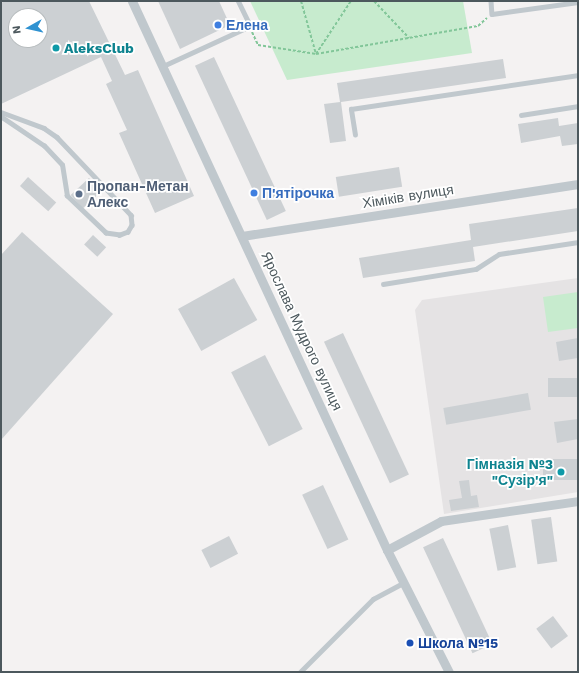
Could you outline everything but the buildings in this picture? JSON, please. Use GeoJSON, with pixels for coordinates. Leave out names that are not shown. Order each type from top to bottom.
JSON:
{"type":"FeatureCollection","features":[{"type":"Feature","properties":{"kind":"street","name":"Ярослава Мудрого вулиця"},"geometry":{"type":"LineString","coordinates":[[132,1],[388,550],[448,672]]}},
{"type":"Feature","properties":{"kind":"street","name":"Хіміків вулиця"},"geometry":{"type":"LineString","coordinates":[[242,236],[578,184]]}},
{"type":"Feature","properties":{"kind":"street"},"geometry":{"type":"LineString","coordinates":[[388,550],[442,521],[578,501]]}},
{"type":"Feature","properties":{"kind":"lane"},"geometry":{"type":"LineString","coordinates":[[163,66],[250,26],[238,1]]}},
{"type":"Feature","properties":{"kind":"lane"},"geometry":{"type":"LineString","coordinates":[[491,1],[492,14],[578,2]]}},
{"type":"Feature","properties":{"kind":"lane"},"geometry":{"type":"LineString","coordinates":[[355,135],[351,109],[578,75]]}},
{"type":"Feature","properties":{"kind":"lane"},"geometry":{"type":"LineString","coordinates":[[521,115],[578,106]]}},
{"type":"Feature","properties":{"kind":"lane"},"geometry":{"type":"LineString","coordinates":[[1,112],[44,128],[57,137],[131,215],[132,225],[128,232],[120,235],[106,233],[67,196],[62,166],[44,146],[1,117]]}},
{"type":"Feature","properties":{"kind":"lane"},"geometry":{"type":"LineString","coordinates":[[383,284],[476,269],[499,254],[578,242]]}},
{"type":"Feature","properties":{"kind":"lane"},"geometry":{"type":"LineString","coordinates":[[300,672],[373,599],[404,583]]}},
{"type":"Feature","properties":{"kind":"path"},"geometry":{"type":"LineString","coordinates":[[301,1],[316,54]]}},
{"type":"Feature","properties":{"kind":"path"},"geometry":{"type":"LineString","coordinates":[[316,54],[351,1]]}},
{"type":"Feature","properties":{"kind":"path"},"geometry":{"type":"LineString","coordinates":[[374,1],[409,38]]}},
{"type":"Feature","properties":{"kind":"path"},"geometry":{"type":"LineString","coordinates":[[250,26],[258,45],[316,54],[478,26],[492,14]]}},
{"type":"Feature","properties":{"kind":"shaded area"},"geometry":{"type":"Polygon","coordinates":[[[578,278],[578,492],[444,514],[415,310],[422,300],[578,278]]]}},
{"type":"Feature","properties":{"kind":"green space"},"geometry":{"type":"Polygon","coordinates":[[[250,1],[463,1],[472,53],[287,80],[250,1]]]}},
{"type":"Feature","properties":{"kind":"green space"},"geometry":{"type":"Polygon","coordinates":[[[578,292],[578,328],[548,332],[543,297],[578,292]]]}},
{"type":"Feature","properties":{"kind":"place","name":"Елена"},"geometry":{"type":"Point","coordinates":[218,25]}},
{"type":"Feature","properties":{"kind":"place","name":"AleksClub"},"geometry":{"type":"Point","coordinates":[56,48]}},
{"type":"Feature","properties":{"kind":"place","name":"П'ятірочка"},"geometry":{"type":"Point","coordinates":[254,193]}},
{"type":"Feature","properties":{"kind":"place","name":"Пропан-Метан Алекс"},"geometry":{"type":"Point","coordinates":[79,194]}},
{"type":"Feature","properties":{"kind":"place","name":"Гімназія №3 \"Сузір'я\""},"geometry":{"type":"Point","coordinates":[561,472]}},
{"type":"Feature","properties":{"kind":"place","name":"Школа №15"},"geometry":{"type":"Point","coordinates":[410,643]}}]}
